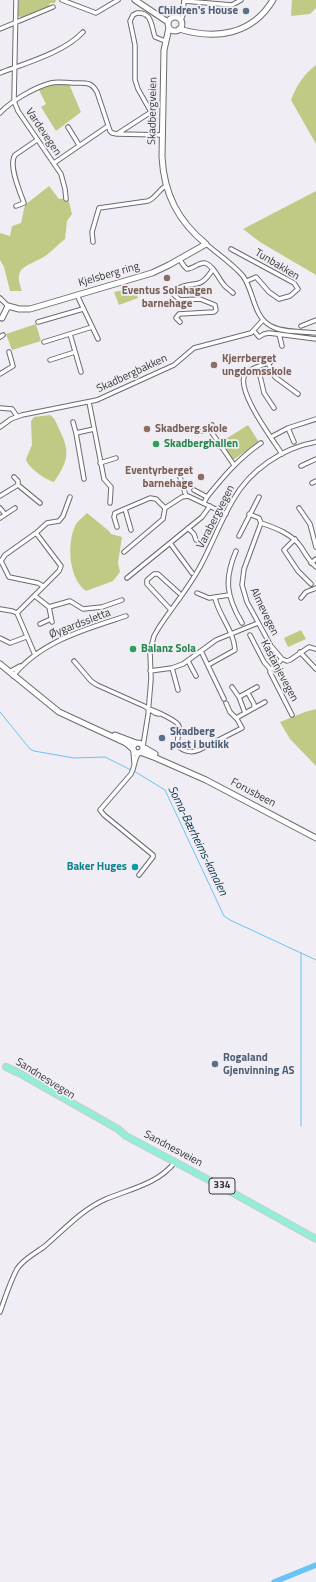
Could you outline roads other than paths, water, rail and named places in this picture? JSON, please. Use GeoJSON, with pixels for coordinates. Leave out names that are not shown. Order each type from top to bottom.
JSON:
{"type":"FeatureCollection","features":[{"type":"Feature","properties":{"kind":"main road","name":"Sandnesvegen"},"geometry":{"type":"LineString","coordinates":[[0,1064],[80,1112]]}},
{"type":"Feature","properties":{"kind":"main road","name":"Sandnesveien"},"geometry":{"type":"LineString","coordinates":[[6,1067],[19,1072],[118,1129],[126,1136]]}},
{"type":"Feature","properties":{"kind":"main road","name":"Sandnesveien"},"geometry":{"type":"LineString","coordinates":[[80,1112],[316,1239]]}},
{"type":"Feature","properties":{"kind":"street","name":"Vardevegen"},"geometry":{"type":"LineString","coordinates":[[16,0],[14,101],[18,111],[62,175],[66,199]]}},
{"type":"Feature","properties":{"kind":"street"},"geometry":{"type":"LineString","coordinates":[[62,0],[96,13],[118,0]]}},
{"type":"Feature","properties":{"kind":"street"},"geometry":{"type":"LineString","coordinates":[[135,0],[192,32]]}},
{"type":"Feature","properties":{"kind":"street"},"geometry":{"type":"LineString","coordinates":[[175,22],[183,15],[182,10],[184,1],[232,4],[241,0]]}},
{"type":"Feature","properties":{"kind":"street"},"geometry":{"type":"LineString","coordinates":[[117,134],[151,112],[138,89],[135,80],[135,45],[130,21],[131,18],[141,13],[148,16],[156,37],[166,39],[177,30],[214,35],[224,34],[237,31],[247,26],[268,8],[273,0]]}},
{"type":"Feature","properties":{"kind":"street"},"geometry":{"type":"LineString","coordinates":[[0,29],[53,7]]}},
{"type":"Feature","properties":{"kind":"street"},"geometry":{"type":"LineString","coordinates":[[175,22],[177,30]]}},
{"type":"Feature","properties":{"kind":"street"},"geometry":{"type":"LineString","coordinates":[[175,22],[177,30]]}},
{"type":"Feature","properties":{"kind":"street","name":"Skadbergveien"},"geometry":{"type":"LineString","coordinates":[[175,22],[166,39],[164,50],[162,165],[166,186],[184,223],[192,233],[233,266],[247,281],[257,310],[263,320]]}},
{"type":"Feature","properties":{"kind":"street"},"geometry":{"type":"LineString","coordinates":[[0,73],[64,47],[78,38],[83,32]]}},
{"type":"Feature","properties":{"kind":"street"},"geometry":{"type":"LineString","coordinates":[[0,113],[8,104],[52,83],[91,84],[97,92],[108,126],[112,133],[163,135]]}},
{"type":"Feature","properties":{"kind":"street"},"geometry":{"type":"LineString","coordinates":[[54,163],[108,126]]}},
{"type":"Feature","properties":{"kind":"street"},"geometry":{"type":"LineString","coordinates":[[68,127],[79,145]]}},
{"type":"Feature","properties":{"kind":"street"},"geometry":{"type":"LineString","coordinates":[[16,206],[24,203],[14,174],[13,158],[37,140]]}},
{"type":"Feature","properties":{"kind":"street"},"geometry":{"type":"LineString","coordinates":[[93,242],[92,232],[99,208],[148,201],[166,186]]}},
{"type":"Feature","properties":{"kind":"street","name":"Kjelsberg ring"},"geometry":{"type":"LineString","coordinates":[[10,307],[30,310],[152,273],[180,260],[206,244]]}},
{"type":"Feature","properties":{"kind":"street","name":"Tunbakken"},"geometry":{"type":"LineString","coordinates":[[231,249],[294,283],[298,289],[290,296],[279,299],[269,292],[256,277],[247,281]]}},
{"type":"Feature","properties":{"kind":"street"},"geometry":{"type":"LineString","coordinates":[[180,260],[187,269],[204,263],[213,269],[224,285],[234,293]]}},
{"type":"Feature","properties":{"kind":"street"},"geometry":{"type":"LineString","coordinates":[[180,322],[176,318],[179,314],[214,312],[216,310],[215,305],[203,300],[180,300],[174,295],[175,290],[187,284],[202,283],[213,269]]}},
{"type":"Feature","properties":{"kind":"street"},"geometry":{"type":"LineString","coordinates":[[77,295],[82,309],[98,340]]}},
{"type":"Feature","properties":{"kind":"street"},"geometry":{"type":"LineString","coordinates":[[0,298],[10,307],[1,319]]}},
{"type":"Feature","properties":{"kind":"street"},"geometry":{"type":"LineString","coordinates":[[38,322],[82,309]]}},
{"type":"Feature","properties":{"kind":"street"},"geometry":{"type":"LineString","coordinates":[[316,333],[278,329],[269,326],[263,320],[254,331],[259,337],[266,333],[316,339]]}},
{"type":"Feature","properties":{"kind":"street"},"geometry":{"type":"LineString","coordinates":[[301,326],[316,320]]}},
{"type":"Feature","properties":{"kind":"street"},"geometry":{"type":"LineString","coordinates":[[44,342],[92,327]]}},
{"type":"Feature","properties":{"kind":"street","name":"Skadbergbakken"},"geometry":{"type":"LineString","coordinates":[[0,426],[17,416],[89,402],[102,398],[174,365],[190,351],[200,346],[242,336],[254,331]]}},
{"type":"Feature","properties":{"kind":"street"},"geometry":{"type":"LineString","coordinates":[[70,334],[81,372]]}},
{"type":"Feature","properties":{"kind":"street"},"geometry":{"type":"LineString","coordinates":[[279,334],[282,346]]}},
{"type":"Feature","properties":{"kind":"street"},"geometry":{"type":"LineString","coordinates":[[0,374],[14,366],[9,352]]}},
{"type":"Feature","properties":{"kind":"street"},"geometry":{"type":"LineString","coordinates":[[50,360],[75,352]]}},
{"type":"Feature","properties":{"kind":"street"},"geometry":{"type":"LineString","coordinates":[[282,454],[247,398],[244,385],[245,373],[270,362],[275,377],[298,394]]}},
{"type":"Feature","properties":{"kind":"street"},"geometry":{"type":"LineString","coordinates":[[258,367],[264,393],[274,408]]}},
{"type":"Feature","properties":{"kind":"street"},"geometry":{"type":"LineString","coordinates":[[89,402],[100,463],[104,479],[110,487],[110,503]]}},
{"type":"Feature","properties":{"kind":"street"},"geometry":{"type":"LineString","coordinates":[[0,408],[8,407],[12,409],[17,416]]}},
{"type":"Feature","properties":{"kind":"street"},"geometry":{"type":"LineString","coordinates":[[271,437],[288,428],[316,419]]}},
{"type":"Feature","properties":{"kind":"street"},"geometry":{"type":"LineString","coordinates":[[73,422],[84,479]]}},
{"type":"Feature","properties":{"kind":"street"},"geometry":{"type":"LineString","coordinates":[[202,431],[212,424]]}},
{"type":"Feature","properties":{"kind":"street"},"geometry":{"type":"LineString","coordinates":[[208,427],[234,465]]}},
{"type":"Feature","properties":{"kind":"street"},"geometry":{"type":"LineString","coordinates":[[288,428],[294,442]]}},
{"type":"Feature","properties":{"kind":"street"},"geometry":{"type":"LineString","coordinates":[[76,433],[94,430]]}},
{"type":"Feature","properties":{"kind":"street","name":"Varabergvegen"},"geometry":{"type":"LineString","coordinates":[[143,746],[150,689],[149,679],[152,643],[161,624],[202,563],[232,500],[244,483],[263,465],[282,454],[316,442]]}},
{"type":"Feature","properties":{"kind":"street"},"geometry":{"type":"LineString","coordinates":[[204,503],[206,497],[234,465],[261,443]]}},
{"type":"Feature","properties":{"kind":"street"},"geometry":{"type":"LineString","coordinates":[[256,446],[258,451]]}},
{"type":"Feature","properties":{"kind":"street"},"geometry":{"type":"LineString","coordinates":[[80,455],[85,454]]}},
{"type":"Feature","properties":{"kind":"street"},"geometry":{"type":"LineString","coordinates":[[100,463],[116,458]]}},
{"type":"Feature","properties":{"kind":"street"},"geometry":{"type":"LineString","coordinates":[[301,466],[316,459]]}},
{"type":"Feature","properties":{"kind":"street"},"geometry":{"type":"LineString","coordinates":[[14,477],[18,481],[18,485],[40,503]]}},
{"type":"Feature","properties":{"kind":"street"},"geometry":{"type":"LineString","coordinates":[[180,477],[186,496]]}},
{"type":"Feature","properties":{"kind":"street"},"geometry":{"type":"LineString","coordinates":[[0,496],[18,485]]}},
{"type":"Feature","properties":{"kind":"street"},"geometry":{"type":"LineString","coordinates":[[194,490],[206,497]]}},
{"type":"Feature","properties":{"kind":"street"},"geometry":{"type":"LineString","coordinates":[[186,496],[226,514]]}},
{"type":"Feature","properties":{"kind":"street"},"geometry":{"type":"LineString","coordinates":[[124,552],[163,519],[166,508],[186,496]]}},
{"type":"Feature","properties":{"kind":"street"},"geometry":{"type":"LineString","coordinates":[[43,586],[38,583],[9,577],[0,561],[5,555],[47,524],[59,521],[70,497]]}},
{"type":"Feature","properties":{"kind":"street"},"geometry":{"type":"LineString","coordinates":[[239,536],[259,497]]}},
{"type":"Feature","properties":{"kind":"street"},"geometry":{"type":"LineString","coordinates":[[117,526],[114,515],[145,500],[154,498],[166,508]]}},
{"type":"Feature","properties":{"kind":"street"},"geometry":{"type":"LineString","coordinates":[[128,578],[202,517],[210,506]]}},
{"type":"Feature","properties":{"kind":"street"},"geometry":{"type":"LineString","coordinates":[[0,508],[5,514]]}},
{"type":"Feature","properties":{"kind":"street"},"geometry":{"type":"LineString","coordinates":[[0,518],[15,508]]}},
{"type":"Feature","properties":{"kind":"street"},"geometry":{"type":"LineString","coordinates":[[299,508],[310,524],[316,547]]}},
{"type":"Feature","properties":{"kind":"street"},"geometry":{"type":"LineString","coordinates":[[125,509],[131,530]]}},
{"type":"Feature","properties":{"kind":"street"},"geometry":{"type":"LineString","coordinates":[[249,514],[260,518],[261,523],[284,532],[295,539],[311,563],[316,567]]}},
{"type":"Feature","properties":{"kind":"street","name":"Almevegen"},"geometry":{"type":"LineString","coordinates":[[261,523],[245,566],[242,580],[244,597],[271,646],[282,659]]}},
{"type":"Feature","properties":{"kind":"street"},"geometry":{"type":"LineString","coordinates":[[188,528],[194,534],[196,540]]}},
{"type":"Feature","properties":{"kind":"street"},"geometry":{"type":"LineString","coordinates":[[17,613],[59,571],[61,566],[36,533]]}},
{"type":"Feature","properties":{"kind":"street"},"geometry":{"type":"LineString","coordinates":[[284,550],[295,539]]}},
{"type":"Feature","properties":{"kind":"street"},"geometry":{"type":"LineString","coordinates":[[170,543],[192,573]]}},
{"type":"Feature","properties":{"kind":"street"},"geometry":{"type":"LineString","coordinates":[[280,546],[298,571],[310,583],[306,585]]}},
{"type":"Feature","properties":{"kind":"street"},"geometry":{"type":"LineString","coordinates":[[236,551],[229,574],[229,595],[231,603],[242,623]]}},
{"type":"Feature","properties":{"kind":"street"},"geometry":{"type":"LineString","coordinates":[[311,563],[316,559]]}},
{"type":"Feature","properties":{"kind":"street"},"geometry":{"type":"LineString","coordinates":[[171,610],[147,584],[147,580],[154,574],[158,574],[179,593]]}},
{"type":"Feature","properties":{"kind":"street"},"geometry":{"type":"LineString","coordinates":[[301,598],[306,592],[316,588]]}},
{"type":"Feature","properties":{"kind":"street"},"geometry":{"type":"LineString","coordinates":[[197,593],[206,597],[215,598],[229,595]]}},
{"type":"Feature","properties":{"kind":"street"},"geometry":{"type":"LineString","coordinates":[[35,596],[49,606],[52,621],[40,624]]}},
{"type":"Feature","properties":{"kind":"street"},"geometry":{"type":"LineString","coordinates":[[208,665],[235,650],[230,633],[217,607],[215,598]]}},
{"type":"Feature","properties":{"kind":"street"},"geometry":{"type":"LineString","coordinates":[[49,606],[70,601],[83,609],[102,607],[122,600]]}},
{"type":"Feature","properties":{"kind":"street"},"geometry":{"type":"LineString","coordinates":[[0,609],[17,613],[35,655]]}},
{"type":"Feature","properties":{"kind":"street","name":"Øygardssletta"},"geometry":{"type":"LineString","coordinates":[[9,672],[21,666],[35,655],[61,639],[126,616]]}},
{"type":"Feature","properties":{"kind":"street"},"geometry":{"type":"LineString","coordinates":[[150,669],[163,670],[188,662],[216,640],[230,633],[258,623]]}},
{"type":"Feature","properties":{"kind":"street","name":"Kastanjevegen"},"geometry":{"type":"LineString","coordinates":[[250,635],[264,662],[270,669],[292,715]]}},
{"type":"Feature","properties":{"kind":"street"},"geometry":{"type":"LineString","coordinates":[[0,638],[10,644],[26,637]]}},
{"type":"Feature","properties":{"kind":"street"},"geometry":{"type":"LineString","coordinates":[[270,669],[282,659],[288,661],[310,646],[316,649]]}},
{"type":"Feature","properties":{"kind":"street"},"geometry":{"type":"LineString","coordinates":[[74,661],[91,681],[97,685],[155,710],[177,723],[179,727],[178,746],[181,749],[191,752],[200,750],[242,728],[237,719],[230,712],[202,651]]}},
{"type":"Feature","properties":{"kind":"street"},"geometry":{"type":"LineString","coordinates":[[300,652],[316,669]]}},
{"type":"Feature","properties":{"kind":"street"},"geometry":{"type":"LineString","coordinates":[[188,662],[196,676]]}},
{"type":"Feature","properties":{"kind":"street","name":"Forusbeen"},"geometry":{"type":"LineString","coordinates":[[0,664],[59,712],[126,744],[140,753],[179,767]]}},
{"type":"Feature","properties":{"kind":"street","name":"Øygardssletta"},"geometry":{"type":"LineString","coordinates":[[13,676],[21,666]]}},
{"type":"Feature","properties":{"kind":"street"},"geometry":{"type":"LineString","coordinates":[[172,668],[178,690]]}},
{"type":"Feature","properties":{"kind":"street"},"geometry":{"type":"LineString","coordinates":[[232,687],[239,697],[245,713]]}},
{"type":"Feature","properties":{"kind":"street"},"geometry":{"type":"LineString","coordinates":[[239,697],[257,687]]}},
{"type":"Feature","properties":{"kind":"street"},"geometry":{"type":"LineString","coordinates":[[248,693],[254,707]]}},
{"type":"Feature","properties":{"kind":"street"},"geometry":{"type":"LineString","coordinates":[[237,719],[254,707],[265,702]]}},
{"type":"Feature","properties":{"kind":"street","name":"Forusbeen"},"geometry":{"type":"LineString","coordinates":[[47,703],[143,746],[179,767],[228,791],[316,838]]}},
{"type":"Feature","properties":{"kind":"street"},"geometry":{"type":"LineString","coordinates":[[139,875],[153,855],[104,815],[100,810],[134,770],[134,744],[137,743],[145,728]]}},
{"type":"Feature","properties":{"kind":"street"},"geometry":{"type":"LineString","coordinates":[[134,763],[143,746]]}},
{"type":"Feature","properties":{"kind":"street"},"geometry":{"type":"LineString","coordinates":[[0,1312],[17,1268],[24,1261],[76,1218],[102,1201],[139,1187],[152,1180],[167,1170],[175,1162]]}},
{"type":"Feature","properties":{"kind":"waterway","name":"Soma-Bærheims-kanalen"},"geometry":{"type":"LineString","coordinates":[[0,712],[30,749],[34,751],[74,758],[105,757],[131,770]]}},
{"type":"Feature","properties":{"kind":"waterway","name":"Soma-Bærheims-kanalen"},"geometry":{"type":"LineString","coordinates":[[134,771],[165,790],[224,916],[316,960]]}},
{"type":"Feature","properties":{"kind":"waterway"},"geometry":{"type":"LineString","coordinates":[[301,953],[301,1126]]}},
{"type":"Feature","properties":{"kind":"waterway"},"geometry":{"type":"LineString","coordinates":[[274,1582],[316,1565]]}},
{"type":"Feature","properties":{"kind":"place","name":"Children's House"},"geometry":{"type":"Point","coordinates":[246,11]}},
{"type":"Feature","properties":{"kind":"place","name":"Eventus Solahagen barnehage"},"geometry":{"type":"Point","coordinates":[167,278]}},
{"type":"Feature","properties":{"kind":"place","name":"Kjerrberget ungdomsskole"},"geometry":{"type":"Point","coordinates":[214,365]}},
{"type":"Feature","properties":{"kind":"place","name":"Skadberg skole"},"geometry":{"type":"Point","coordinates":[147,429]}},
{"type":"Feature","properties":{"kind":"place","name":"Skadberghallen"},"geometry":{"type":"Point","coordinates":[156,444]}},
{"type":"Feature","properties":{"kind":"place","name":"Eventyrberget barnehage"},"geometry":{"type":"Point","coordinates":[201,477]}},
{"type":"Feature","properties":{"kind":"place","name":"Balanz Sola"},"geometry":{"type":"Point","coordinates":[133,649]}},
{"type":"Feature","properties":{"kind":"place","name":"Skadberg post i butikk"},"geometry":{"type":"Point","coordinates":[162,738]}},
{"type":"Feature","properties":{"kind":"place","name":"Baker Huges"},"geometry":{"type":"Point","coordinates":[135,867]}},
{"type":"Feature","properties":{"kind":"place","name":"Rogaland Gjenvinning AS"},"geometry":{"type":"Point","coordinates":[215,1064]}}]}
